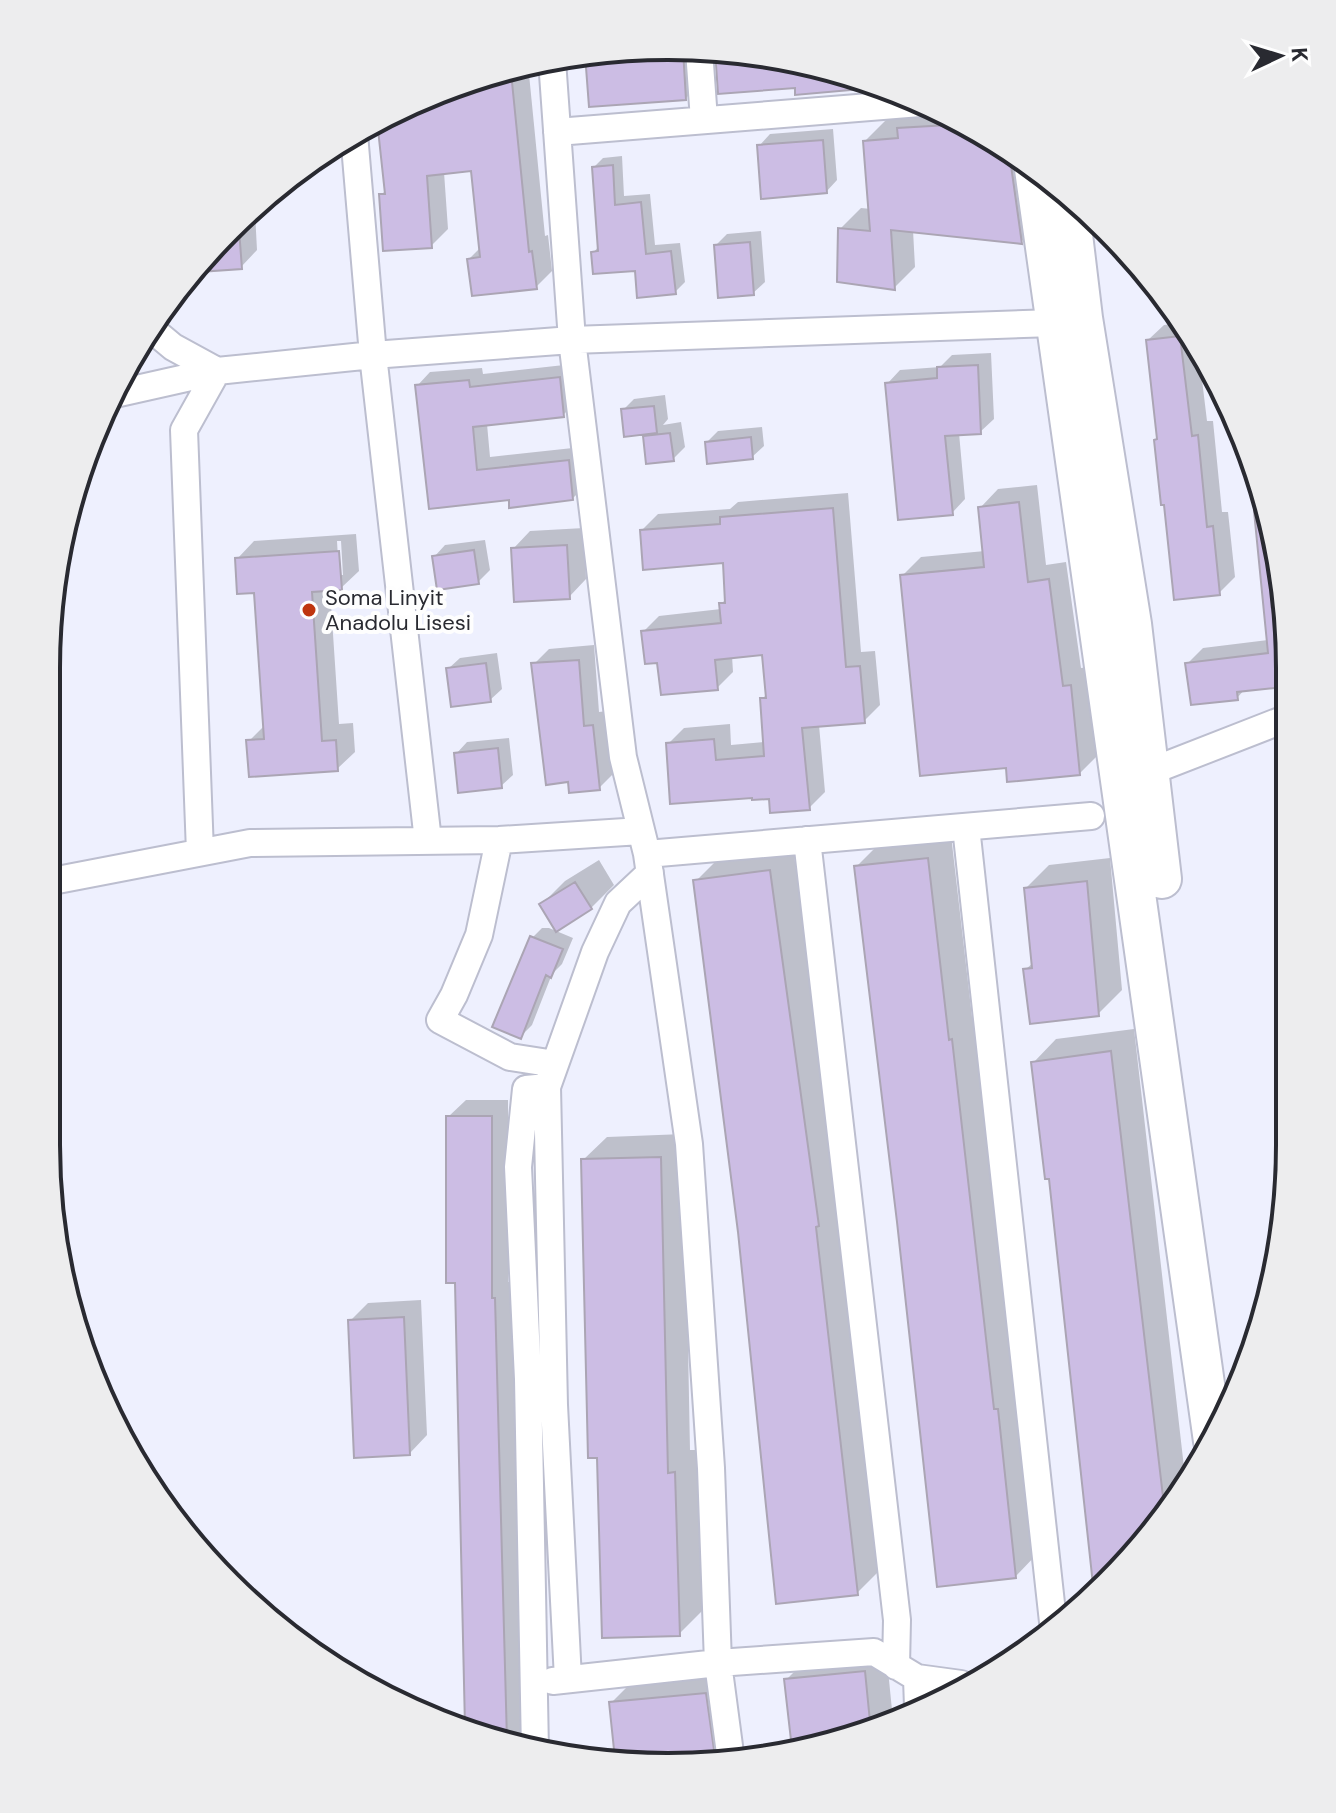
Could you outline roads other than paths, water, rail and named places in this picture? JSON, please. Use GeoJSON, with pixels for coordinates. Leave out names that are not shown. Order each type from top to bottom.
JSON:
{"type":"FeatureCollection","features":[{"type":"Feature","properties":{"kind":"main road"},"geometry":{"type":"LineString","coordinates":[[1038,186],[1132,624],[1149,772],[1231,1375]]}},
{"type":"Feature","properties":{"kind":"main road"},"geometry":{"type":"LineString","coordinates":[[1068,210],[1068,321],[1134,868],[1210,1420]]}},
{"type":"Feature","properties":{"kind":"street"},"geometry":{"type":"LineString","coordinates":[[700,61],[704,120]]}},
{"type":"Feature","properties":{"kind":"street"},"geometry":{"type":"LineString","coordinates":[[553,71],[572,340],[623,757],[646,853],[689,1144],[711,1468],[718,1663],[730,1750]]}},
{"type":"Feature","properties":{"kind":"street"},"geometry":{"type":"LineString","coordinates":[[557,132],[898,105]]}},
{"type":"Feature","properties":{"kind":"street"},"geometry":{"type":"LineString","coordinates":[[355,147],[373,355],[428,841]]}},
{"type":"Feature","properties":{"kind":"street"},"geometry":{"type":"LineString","coordinates":[[127,391],[217,371],[572,340],[1068,321]]}},
{"type":"Feature","properties":{"kind":"street"},"geometry":{"type":"LineString","coordinates":[[159,335],[173,347],[217,371]]}},
{"type":"Feature","properties":{"kind":"street"},"geometry":{"type":"LineString","coordinates":[[200,852],[184,430],[217,371]]}},
{"type":"Feature","properties":{"kind":"street"},"geometry":{"type":"LineString","coordinates":[[1149,772],[1276,723]]}},
{"type":"Feature","properties":{"kind":"street"},"geometry":{"type":"LineString","coordinates":[[60,879],[250,843],[499,840],[646,853],[1091,816]]}},
{"type":"Feature","properties":{"kind":"street"},"geometry":{"type":"LineString","coordinates":[[966,827],[1052,1615]]}},
{"type":"Feature","properties":{"kind":"street"},"geometry":{"type":"LineString","coordinates":[[499,840],[479,935],[440,1020],[551,1076]]}},
{"type":"Feature","properties":{"kind":"street"},"geometry":{"type":"LineString","coordinates":[[807,840],[897,1620],[906,1672],[916,1700]]}},
{"type":"Feature","properties":{"kind":"street"},"geometry":{"type":"LineString","coordinates":[[568,1679],[554,1405],[551,1076],[595,952],[646,853]]}},
{"type":"Feature","properties":{"kind":"street"},"geometry":{"type":"LineString","coordinates":[[535,1738],[528,1379],[518,1167],[526,1089],[551,1076]]}},
{"type":"Feature","properties":{"kind":"street"},"geometry":{"type":"LineString","coordinates":[[533,1684],[718,1663],[874,1652],[906,1672],[952,1682]]}},
{"type":"Feature","properties":{"kind":"place","name":"Soma Linyit Anadolu Lisesi"},"geometry":{"type":"Point","coordinates":[309,610]}}]}
